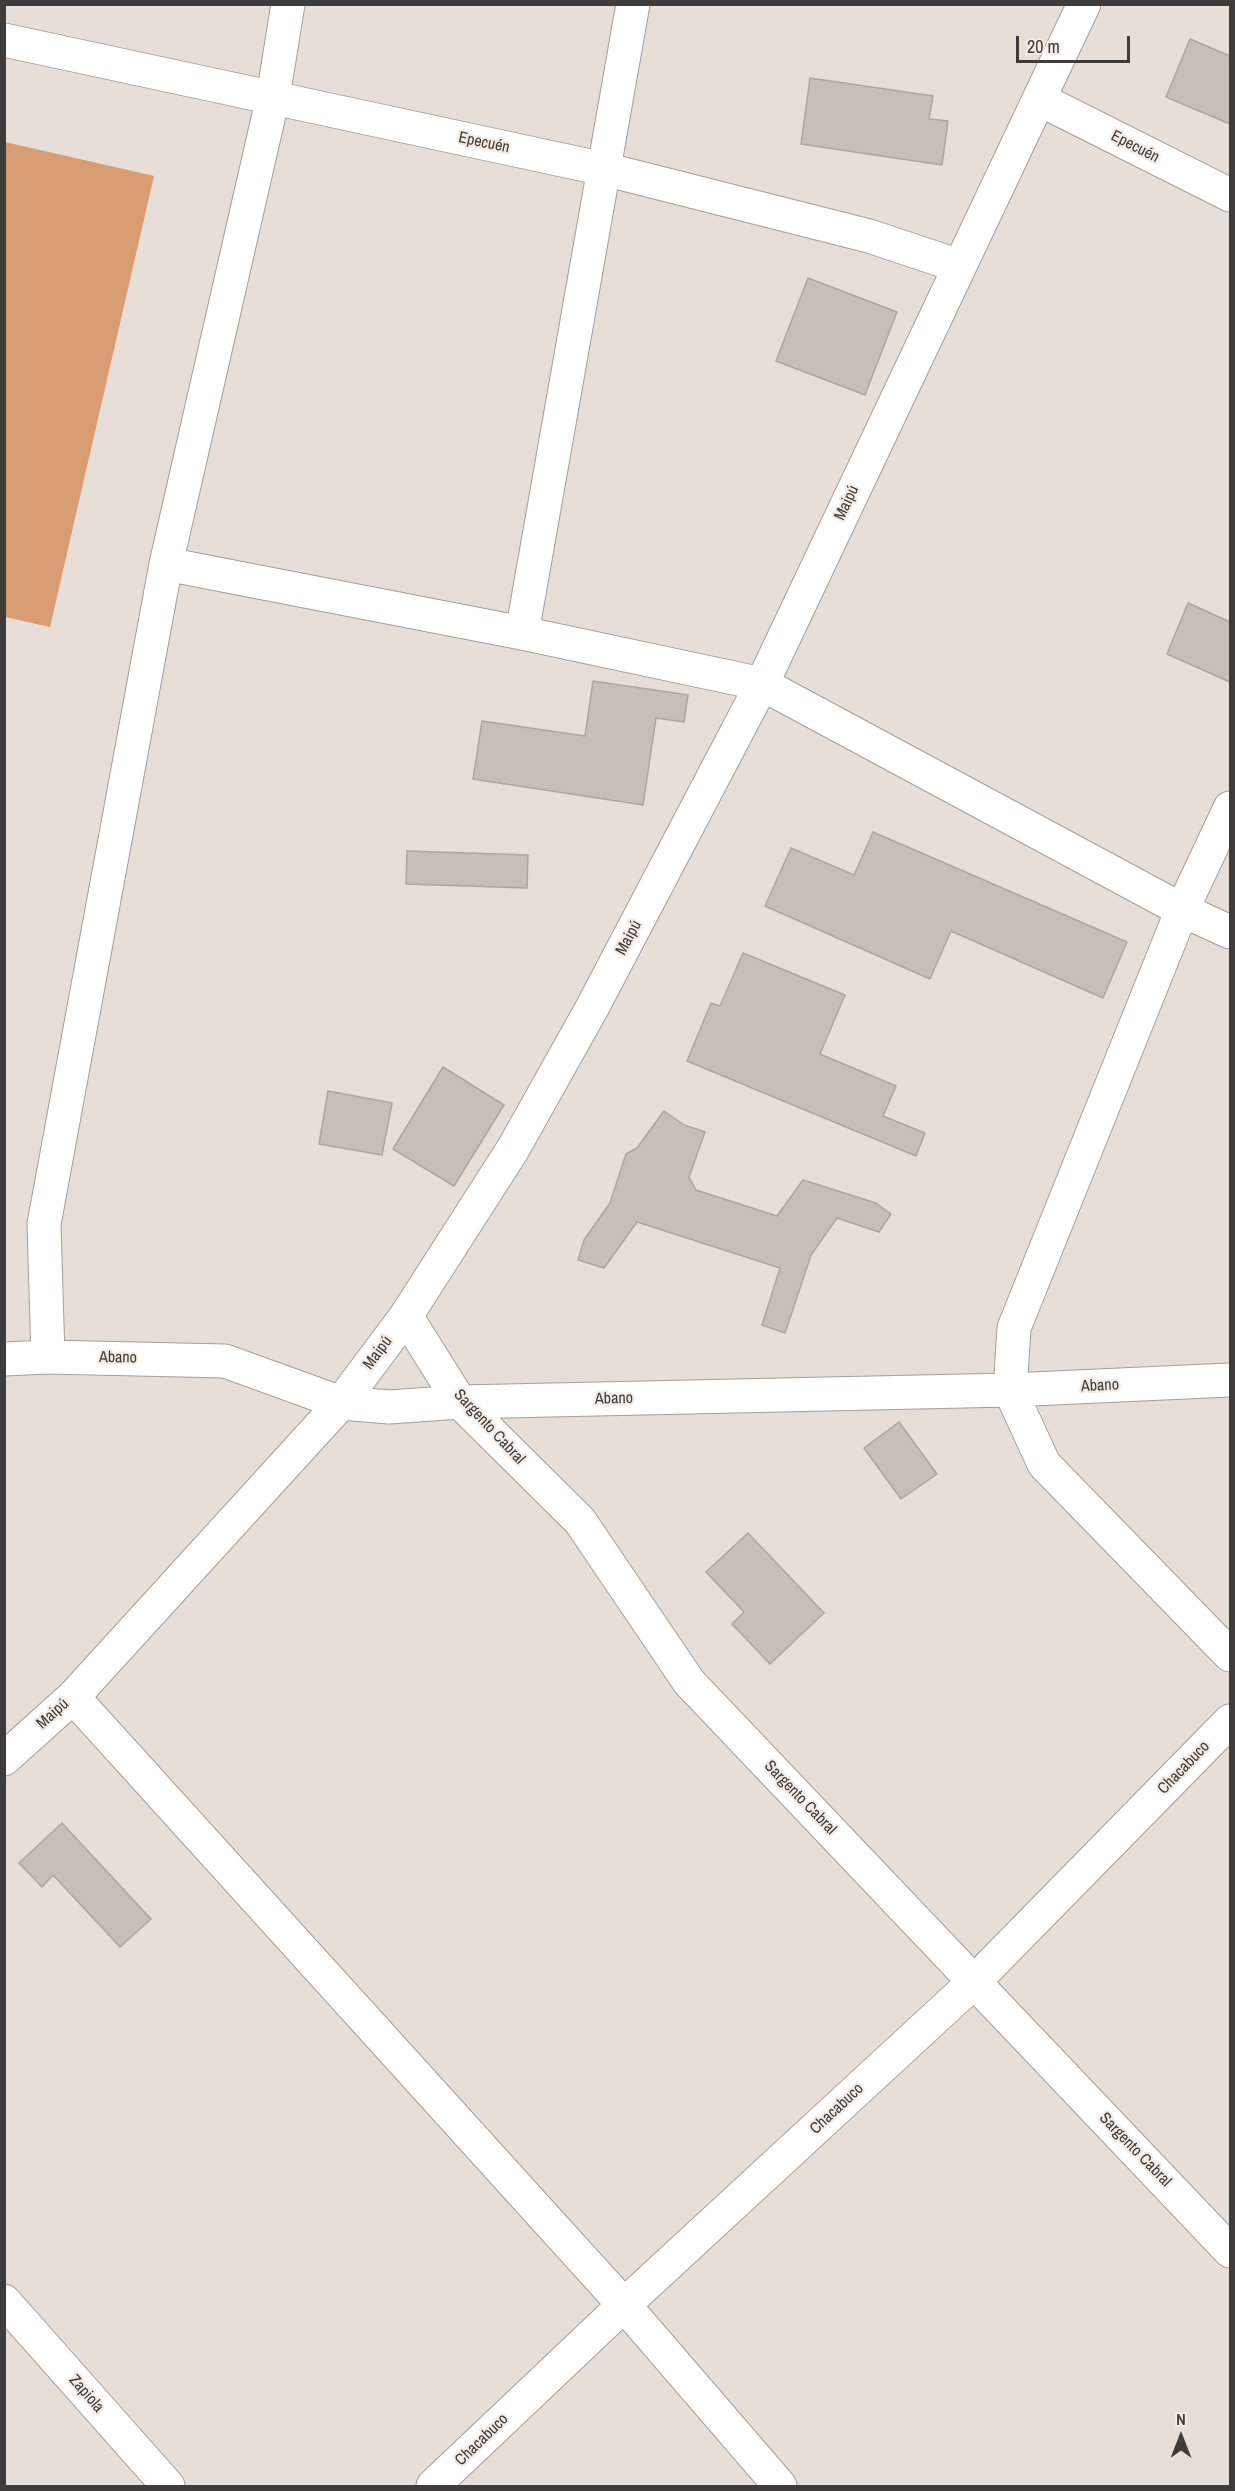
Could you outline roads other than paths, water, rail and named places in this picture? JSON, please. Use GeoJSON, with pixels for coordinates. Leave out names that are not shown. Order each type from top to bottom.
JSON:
{"type":"FeatureCollection","features":[{"type":"Feature","properties":{"kind":"street"},"geometry":{"type":"LineString","coordinates":[[48,1357],[44,1224],[166,564],[273,97],[288,4]]}},
{"type":"Feature","properties":{"kind":"street"},"geometry":{"type":"LineString","coordinates":[[522,633],[633,4]]}},
{"type":"Feature","properties":{"kind":"street","name":"Maipú"},"geometry":{"type":"LineString","coordinates":[[4,1759],[73,1697],[341,1403],[406,1316],[513,1149],[762,684],[1084,4]]}},
{"type":"Feature","properties":{"kind":"street","name":"Epecuén"},"geometry":{"type":"LineString","coordinates":[[4,40],[604,169],[869,236],[958,266]]}},
{"type":"Feature","properties":{"kind":"street","name":"Epecuén"},"geometry":{"type":"LineString","coordinates":[[1039,99],[1230,195]]}},
{"type":"Feature","properties":{"kind":"street"},"geometry":{"type":"LineString","coordinates":[[166,564],[522,633],[762,684],[1182,910],[1230,932]]}},
{"type":"Feature","properties":{"kind":"street"},"geometry":{"type":"LineString","coordinates":[[1230,808],[1182,910],[1014,1328],[1010,1390],[1044,1464],[1230,1655]]}},
{"type":"Feature","properties":{"kind":"street","name":"Sargento Cabral"},"geometry":{"type":"LineString","coordinates":[[406,1316],[460,1402],[580,1521],[689,1682],[1230,2251]]}},
{"type":"Feature","properties":{"kind":"street","name":"Abano"},"geometry":{"type":"LineString","coordinates":[[4,1359],[48,1357],[225,1361],[341,1403],[389,1407],[460,1402],[1010,1390],[1230,1380]]}},
{"type":"Feature","properties":{"kind":"street"},"geometry":{"type":"LineString","coordinates":[[73,1697],[624,2306],[780,2487]]}},
{"type":"Feature","properties":{"kind":"street","name":"Chacabuco"},"geometry":{"type":"LineString","coordinates":[[433,2487],[624,2306],[974,1982],[1230,1721]]}},
{"type":"Feature","properties":{"kind":"street","name":"Zapiola"},"geometry":{"type":"LineString","coordinates":[[4,2301],[168,2487]]}}]}
